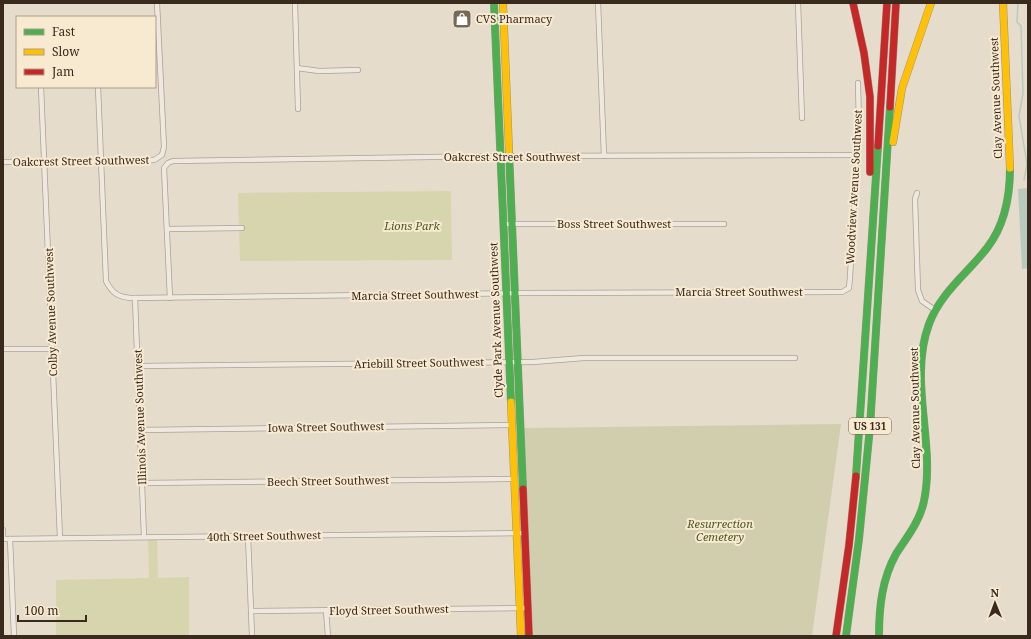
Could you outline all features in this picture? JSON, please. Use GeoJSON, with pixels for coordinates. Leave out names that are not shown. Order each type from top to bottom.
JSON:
{"type":"FeatureCollection","features":[{"type":"Feature","properties":{"kind":"main road","name":"Clyde Park Avenue Southwest"},"geometry":{"type":"LineString","coordinates":[[494,3],[520,636]]}},
{"type":"Feature","properties":{"kind":"main road","name":"Clyde Park Avenue Southwest"},"geometry":{"type":"LineString","coordinates":[[503,3],[529,636]]}},
{"type":"Feature","properties":{"kind":"main road"},"geometry":{"type":"LineString","coordinates":[[853,3],[864,53],[870,97],[872,233]]}},
{"type":"Feature","properties":{"kind":"main road","name":"US 131"},"geometry":{"type":"LineString","coordinates":[[836,636],[849,545],[856,473],[887,3]]}},
{"type":"Feature","properties":{"kind":"main road","name":"US 131"},"geometry":{"type":"LineString","coordinates":[[846,636],[858,553],[865,478],[896,3]]}},
{"type":"Feature","properties":{"kind":"main road"},"geometry":{"type":"LineString","coordinates":[[883,215],[900,94],[931,3]]}},
{"type":"Feature","properties":{"kind":"main road","name":"Clay Avenue Southwest"},"geometry":{"type":"LineString","coordinates":[[879,636],[879,602],[885,579],[896,556],[917,522],[924,498],[927,478],[923,352],[925,338],[935,310],[952,285],[986,249],[996,234],[1005,215],[1008,202],[1010,163],[1003,3]]}},
{"type":"Feature","properties":{"kind":"street","name":"Oakcrest Street Southwest"},"geometry":{"type":"LineString","coordinates":[[3,162],[101,162],[158,159],[162,155],[164,147],[157,3]]}},
{"type":"Feature","properties":{"kind":"street"},"geometry":{"type":"LineString","coordinates":[[295,3],[298,110]]}},
{"type":"Feature","properties":{"kind":"street"},"geometry":{"type":"LineString","coordinates":[[598,3],[604,156]]}},
{"type":"Feature","properties":{"kind":"street"},"geometry":{"type":"LineString","coordinates":[[798,3],[802,118]]}},
{"type":"Feature","properties":{"kind":"street"},"geometry":{"type":"LineString","coordinates":[[297,68],[319,71],[358,70]]}},
{"type":"Feature","properties":{"kind":"street","name":"Woodview Avenue Southwest"},"geometry":{"type":"LineString","coordinates":[[847,290],[849,288],[850,277],[858,155],[858,83]]}},
{"type":"Feature","properties":{"kind":"street","name":"Colby Avenue Southwest"},"geometry":{"type":"LineString","coordinates":[[41,88],[60,538]]}},
{"type":"Feature","properties":{"kind":"street"},"geometry":{"type":"LineString","coordinates":[[98,88],[101,162]]}},
{"type":"Feature","properties":{"kind":"street","name":"Oakcrest Street Southwest"},"geometry":{"type":"LineString","coordinates":[[167,229],[164,168],[168,163],[190,160],[858,155]]}},
{"type":"Feature","properties":{"kind":"street","name":"Marcia Street Southwest"},"geometry":{"type":"LineString","coordinates":[[101,162],[105,271],[108,284],[117,295],[135,298],[170,298],[847,290]]}},
{"type":"Feature","properties":{"kind":"street"},"geometry":{"type":"LineString","coordinates":[[917,193],[915,199],[918,290],[922,301],[935,310]]}},
{"type":"Feature","properties":{"kind":"street","name":"Boss Street Southwest"},"geometry":{"type":"LineString","coordinates":[[504,224],[724,224]]}},
{"type":"Feature","properties":{"kind":"street"},"geometry":{"type":"LineString","coordinates":[[170,298],[167,229],[242,228]]}},
{"type":"Feature","properties":{"kind":"street","name":"Illinois Avenue Southwest"},"geometry":{"type":"LineString","coordinates":[[135,298],[144,537]]}},
{"type":"Feature","properties":{"kind":"street"},"geometry":{"type":"LineString","coordinates":[[3,349],[52,349]]}},
{"type":"Feature","properties":{"kind":"street","name":"Ariebill Street Southwest"},"geometry":{"type":"LineString","coordinates":[[138,366],[517,362],[584,358],[795,358]]}},
{"type":"Feature","properties":{"kind":"street","name":"Iowa Street Southwest"},"geometry":{"type":"LineString","coordinates":[[140,430],[512,425]]}},
{"type":"Feature","properties":{"kind":"street","name":"Beech Street Southwest"},"geometry":{"type":"LineString","coordinates":[[142,483],[514,479]]}},
{"type":"Feature","properties":{"kind":"street"},"geometry":{"type":"LineString","coordinates":[[3,530],[3,538]]}},
{"type":"Feature","properties":{"kind":"street","name":"40th Street Southwest"},"geometry":{"type":"LineString","coordinates":[[3,538],[525,533]]}},
{"type":"Feature","properties":{"kind":"street"},"geometry":{"type":"LineString","coordinates":[[248,536],[252,636]]}},
{"type":"Feature","properties":{"kind":"street"},"geometry":{"type":"LineString","coordinates":[[10,539],[14,636]]}},
{"type":"Feature","properties":{"kind":"street","name":"Floyd Street Southwest"},"geometry":{"type":"LineString","coordinates":[[251,611],[528,608]]}},
{"type":"Feature","properties":{"kind":"street"},"geometry":{"type":"LineString","coordinates":[[326,610],[328,636]]}},
{"type":"Feature","properties":{"kind":"green space","name":"Lions Park"},"geometry":{"type":"Polygon","coordinates":[[[451,191],[452,260],[240,261],[238,193],[451,191]]]}},
{"type":"Feature","properties":{"kind":"green space","name":"Resurrection Cemetery"},"geometry":{"type":"Polygon","coordinates":[[[841,424],[812,636],[533,636],[524,428],[841,424]]]}},
{"type":"Feature","properties":{"kind":"green space"},"geometry":{"type":"Polygon","coordinates":[[[157,537],[158,578],[189,577],[189,636],[56,636],[56,580],[149,578],[148,538],[157,537]]]}},
{"type":"Feature","properties":{"kind":"shaded area"},"geometry":{"type":"Polygon","coordinates":[[[1028,188],[1028,268],[1022,269],[1018,189],[1028,188]]]}},
{"type":"Feature","properties":{"kind":"waterway"},"geometry":{"type":"LineString","coordinates":[[1018,3],[1017,22],[1021,26],[1023,93],[1019,116],[1027,164],[1024,180]]}},
{"type":"Feature","properties":{"kind":"traffic: fast"},"geometry":{"type":"LineString","coordinates":[[494,3],[511,402]]}},
{"type":"Feature","properties":{"kind":"traffic: fast"},"geometry":{"type":"LineString","coordinates":[[846,636],[859,539],[870,427],[890,107]]}},
{"type":"Feature","properties":{"kind":"traffic: fast"},"geometry":{"type":"LineString","coordinates":[[856,476],[878,146]]}},
{"type":"Feature","properties":{"kind":"traffic: fast"},"geometry":{"type":"LineString","coordinates":[[509,151],[523,489]]}},
{"type":"Feature","properties":{"kind":"traffic: fast"},"geometry":{"type":"LineString","coordinates":[[879,636],[882,594],[887,573],[896,554],[916,522],[924,501],[927,479],[927,457],[921,390],[921,368],[923,346],[929,324],[940,302],[987,248],[998,230],[1007,200],[1010,168]]}},
{"type":"Feature","properties":{"kind":"traffic: slow"},"geometry":{"type":"LineString","coordinates":[[503,3],[509,151]]}},
{"type":"Feature","properties":{"kind":"traffic: slow"},"geometry":{"type":"LineString","coordinates":[[893,142],[902,88],[931,3]]}},
{"type":"Feature","properties":{"kind":"traffic: slow"},"geometry":{"type":"LineString","coordinates":[[1003,3],[1010,168]]}},
{"type":"Feature","properties":{"kind":"traffic: slow"},"geometry":{"type":"LineString","coordinates":[[511,402],[521,636]]}},
{"type":"Feature","properties":{"kind":"traffic: jam"},"geometry":{"type":"LineString","coordinates":[[853,3],[864,53],[870,97],[870,172]]}},
{"type":"Feature","properties":{"kind":"traffic: jam"},"geometry":{"type":"LineString","coordinates":[[878,146],[887,3]]}},
{"type":"Feature","properties":{"kind":"traffic: jam"},"geometry":{"type":"LineString","coordinates":[[890,107],[896,3]]}},
{"type":"Feature","properties":{"kind":"traffic: jam"},"geometry":{"type":"LineString","coordinates":[[836,636],[849,545],[856,476]]}},
{"type":"Feature","properties":{"kind":"traffic: jam"},"geometry":{"type":"LineString","coordinates":[[523,489],[529,636]]}},
{"type":"Feature","properties":{"kind":"place","name":"CVS Pharmacy"},"geometry":{"type":"Point","coordinates":[462,19]}}]}
